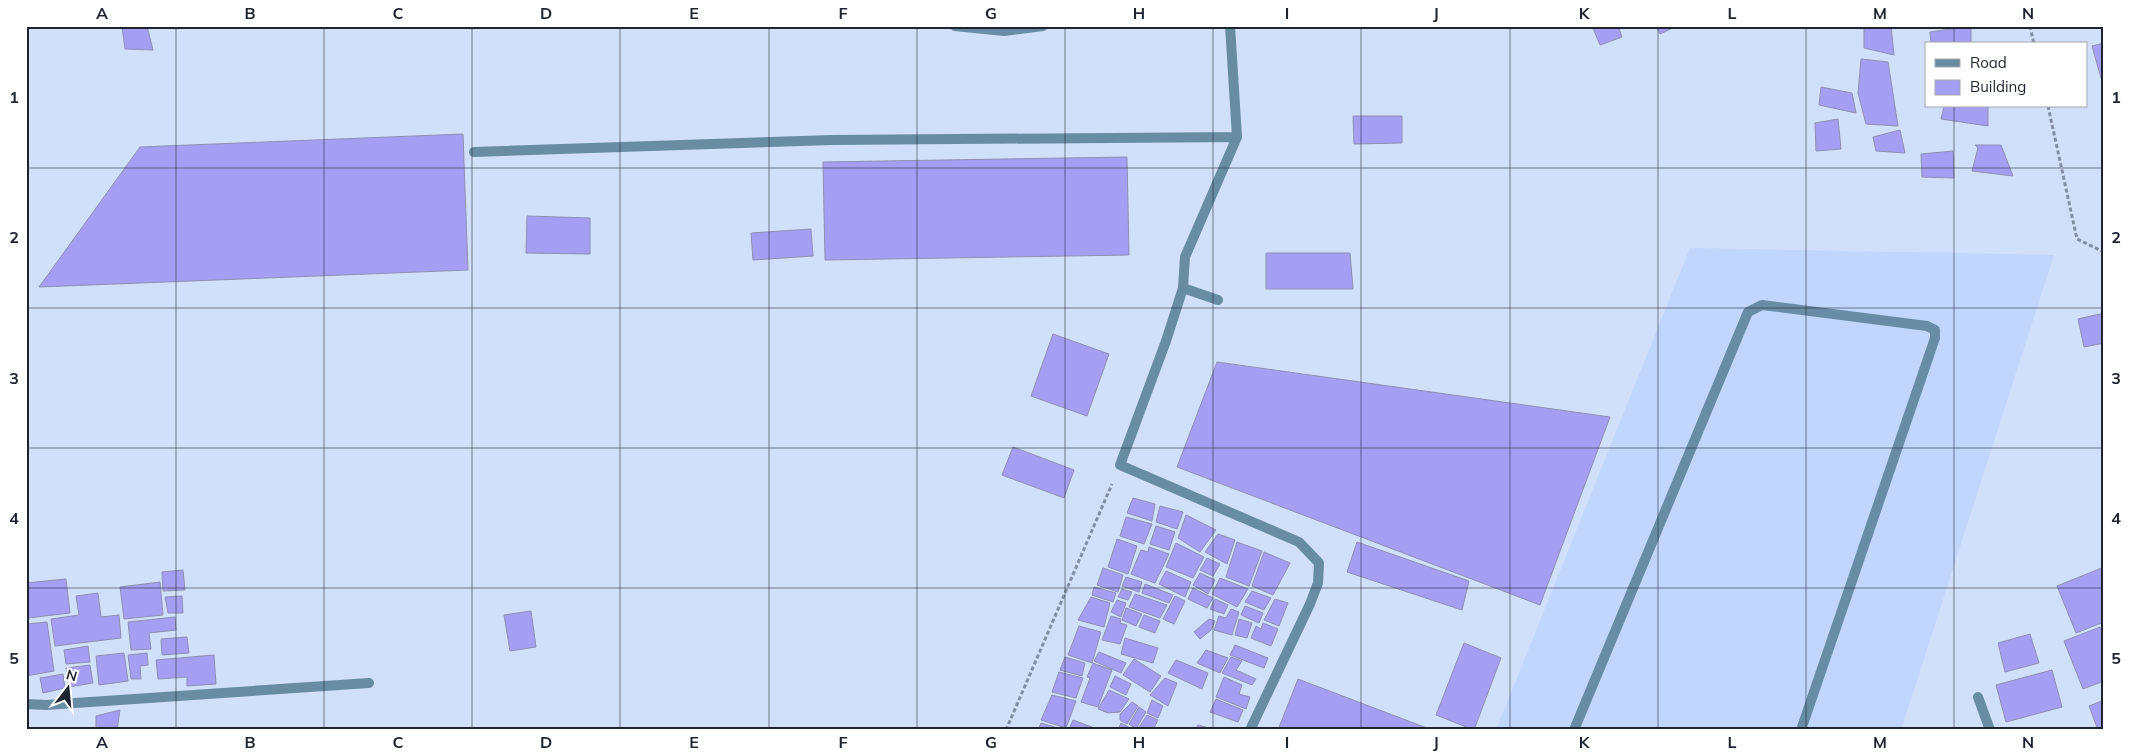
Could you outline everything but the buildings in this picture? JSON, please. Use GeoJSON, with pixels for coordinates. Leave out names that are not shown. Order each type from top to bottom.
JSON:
{"type":"FeatureCollection","features":[{"type":"Feature","properties":{"kind":"street"},"geometry":{"type":"LineString","coordinates":[[955,26],[1004,31],[1043,26]]}},
{"type":"Feature","properties":{"kind":"street"},"geometry":{"type":"LineString","coordinates":[[1230,26],[1237,137],[1185,257],[1183,288],[1166,341],[1120,466],[1298,542],[1319,563],[1318,583],[1310,604],[1250,730]]}},
{"type":"Feature","properties":{"kind":"street"},"geometry":{"type":"LineString","coordinates":[[474,152],[832,140],[1237,137]]}},
{"type":"Feature","properties":{"kind":"street"},"geometry":{"type":"LineString","coordinates":[[1183,288],[1218,300]]}},
{"type":"Feature","properties":{"kind":"street"},"geometry":{"type":"LineString","coordinates":[[1574,730],[1748,312],[1762,305],[1927,326],[1935,330],[1935,338],[1801,730]]}},
{"type":"Feature","properties":{"kind":"street"},"geometry":{"type":"LineString","coordinates":[[26,704],[370,683]]}},
{"type":"Feature","properties":{"kind":"street"},"geometry":{"type":"LineString","coordinates":[[1978,697],[1990,730]]}},
{"type":"Feature","properties":{"kind":"path"},"geometry":{"type":"LineString","coordinates":[[2030,26],[2034,42]]}},
{"type":"Feature","properties":{"kind":"path"},"geometry":{"type":"LineString","coordinates":[[2048,108],[2077,239],[2104,252]]}},
{"type":"Feature","properties":{"kind":"path"},"geometry":{"type":"LineString","coordinates":[[1006,730],[1120,466]]}},
{"type":"Feature","properties":{"kind":"shaded area"},"geometry":{"type":"Polygon","coordinates":[[[1690,248],[2054,255],[1901,730],[1496,730],[1690,248]]]}}]}
